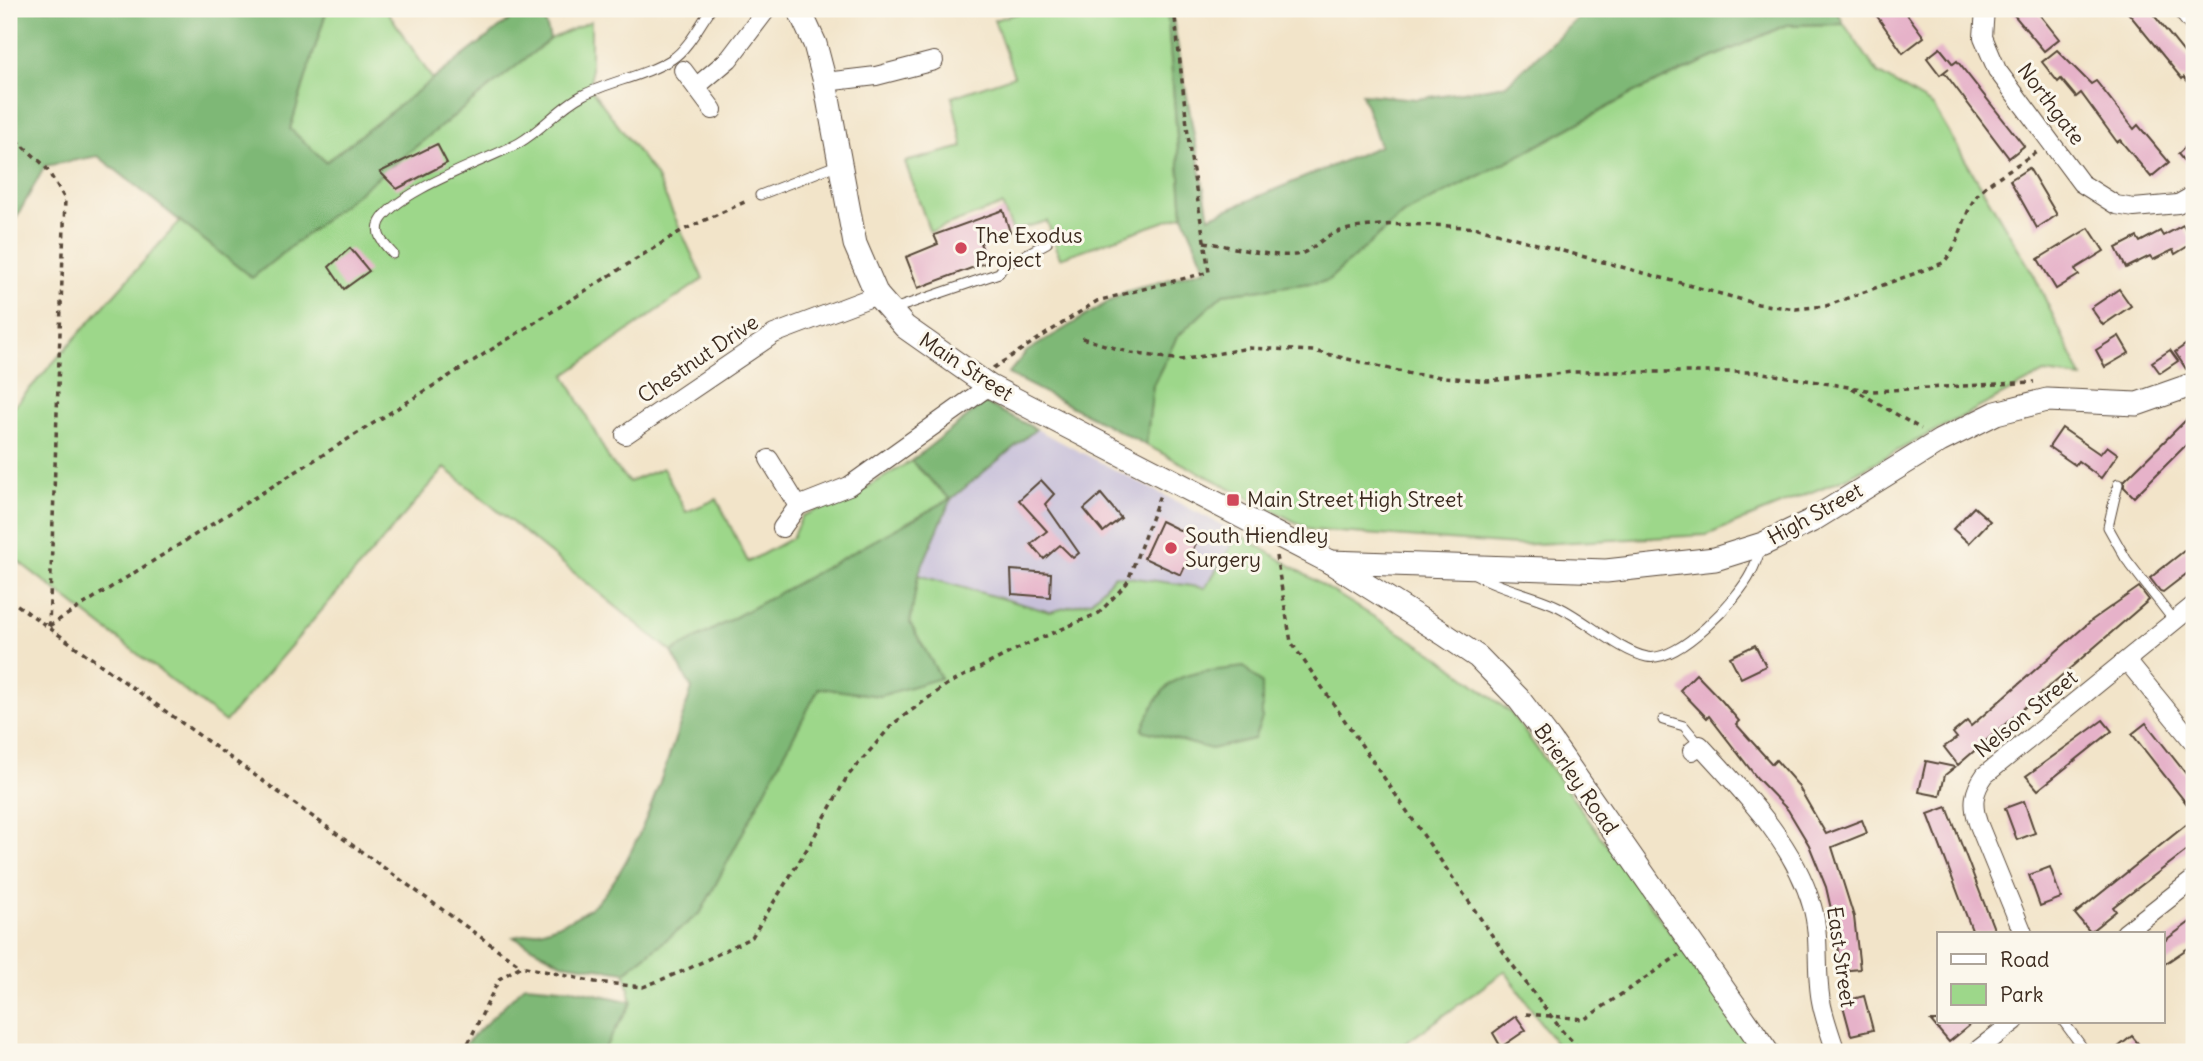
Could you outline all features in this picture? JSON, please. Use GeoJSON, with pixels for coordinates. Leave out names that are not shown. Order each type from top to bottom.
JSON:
{"type":"FeatureCollection","features":[{"type":"Feature","properties":{"kind":"street"},"geometry":{"type":"LineString","coordinates":[[696,87],[729,58],[766,9]]}},
{"type":"Feature","properties":{"kind":"street","name":"Main Street"},"geometry":{"type":"LineString","coordinates":[[799,9],[815,44],[825,82],[855,244],[883,303],[922,340],[983,382],[1330,562]]}},
{"type":"Feature","properties":{"kind":"street"},"geometry":{"type":"LineString","coordinates":[[2181,9],[2194,25]]}},
{"type":"Feature","properties":{"kind":"street","name":"Northgate"},"geometry":{"type":"LineString","coordinates":[[1979,10],[1989,54],[2081,183],[2116,205],[2153,208],[2178,204],[2194,195]]}},
{"type":"Feature","properties":{"kind":"street"},"geometry":{"type":"LineString","coordinates":[[825,82],[876,76],[934,61]]}},
{"type":"Feature","properties":{"kind":"street"},"geometry":{"type":"LineString","coordinates":[[683,70],[713,110]]}},
{"type":"Feature","properties":{"kind":"street","name":"Chestnut Drive"},"geometry":{"type":"LineString","coordinates":[[625,435],[774,334],[883,303]]}},
{"type":"Feature","properties":{"kind":"street"},"geometry":{"type":"LineString","coordinates":[[782,528],[798,506],[849,485],[983,382]]}},
{"type":"Feature","properties":{"kind":"street","name":"High Street"},"geometry":{"type":"LineString","coordinates":[[1330,562],[1606,571],[1715,559],[1763,544],[1811,521],[1940,440],[1996,413],[2024,404],[2067,400],[2114,405],[2137,404],[2194,384]]}},
{"type":"Feature","properties":{"kind":"street"},"geometry":{"type":"LineString","coordinates":[[769,459],[798,506]]}},
{"type":"Feature","properties":{"kind":"street","name":"Brierley Road"},"geometry":{"type":"LineString","coordinates":[[1330,562],[1478,657],[1518,698],[1767,1052]]}},
{"type":"Feature","properties":{"kind":"street","name":"Nelson Street"},"geometry":{"type":"LineString","coordinates":[[2023,932],[1978,823],[1973,807],[1975,789],[1985,775],[2194,605]]}},
{"type":"Feature","properties":{"kind":"street"},"geometry":{"type":"LineString","coordinates":[[2127,661],[2194,743]]}},
{"type":"Feature","properties":{"kind":"street","name":"East Street"},"geometry":{"type":"LineString","coordinates":[[1696,748],[1767,821],[1795,865],[1813,907],[1821,1002],[1836,1052]]}},
{"type":"Feature","properties":{"kind":"street"},"geometry":{"type":"LineString","coordinates":[[2126,932],[2194,879]]}},
{"type":"Feature","properties":{"kind":"street"},"geometry":{"type":"LineString","coordinates":[[1975,1052],[2012,1023]]}},
{"type":"Feature","properties":{"kind":"lane"},"geometry":{"type":"LineString","coordinates":[[393,254],[383,242],[379,230],[380,221],[391,210],[460,170],[521,142],[556,111],[582,96],[671,60],[711,9]]}},
{"type":"Feature","properties":{"kind":"lane"},"geometry":{"type":"LineString","coordinates":[[760,195],[839,164]]}},
{"type":"Feature","properties":{"kind":"lane"},"geometry":{"type":"LineString","coordinates":[[883,303],[999,273],[1004,266],[1047,243]]}},
{"type":"Feature","properties":{"kind":"lane"},"geometry":{"type":"LineString","coordinates":[[2118,484],[2108,527],[2126,559],[2174,621]]}},
{"type":"Feature","properties":{"kind":"lane"},"geometry":{"type":"LineString","coordinates":[[1461,565],[1486,580],[1560,607],[1628,649],[1649,657],[1669,653],[1695,637],[1726,607],[1751,575],[1763,544]]}},
{"type":"Feature","properties":{"kind":"lane"},"geometry":{"type":"LineString","coordinates":[[1663,720],[1684,726],[1696,748]]}},
{"type":"Feature","properties":{"kind":"lane"},"geometry":{"type":"LineString","coordinates":[[2064,1023],[2086,1052]]}},
{"type":"Feature","properties":{"kind":"path"},"geometry":{"type":"LineString","coordinates":[[983,382],[1097,301],[1209,272],[1190,152],[1174,9]]}},
{"type":"Feature","properties":{"kind":"path"},"geometry":{"type":"LineString","coordinates":[[9,133],[45,166],[65,199],[50,626]]}},
{"type":"Feature","properties":{"kind":"path"},"geometry":{"type":"LineString","coordinates":[[1205,242],[1277,255],[1299,256],[1334,233],[1362,227],[1478,228],[1758,304],[1796,309],[1826,306],[1943,263],[1952,253],[1976,195],[1987,183],[2005,176],[2050,141]]}},
{"type":"Feature","properties":{"kind":"path"},"geometry":{"type":"LineString","coordinates":[[50,626],[681,231],[760,195]]}},
{"type":"Feature","properties":{"kind":"path"},"geometry":{"type":"LineString","coordinates":[[1082,338],[1131,353],[1181,360],[1249,348],[1314,351],[1411,374],[1488,381],[1573,372],[1757,372],[1886,391],[2038,382]]}},
{"type":"Feature","properties":{"kind":"path"},"geometry":{"type":"LineString","coordinates":[[1850,387],[1940,440]]}},
{"type":"Feature","properties":{"kind":"path"},"geometry":{"type":"LineString","coordinates":[[9,599],[521,966],[595,982],[643,986],[688,969],[752,937],[810,844],[847,777],[893,724],[946,685],[1025,645],[1099,613],[1127,583],[1167,477]]}},
{"type":"Feature","properties":{"kind":"path"},"geometry":{"type":"LineString","coordinates":[[1275,533],[1276,562],[1291,642],[1511,963],[1583,1052]]}},
{"type":"Feature","properties":{"kind":"path"},"geometry":{"type":"LineString","coordinates":[[1526,1014],[1585,1019],[1692,946]]}},
{"type":"Feature","properties":{"kind":"path"},"geometry":{"type":"LineString","coordinates":[[464,1052],[499,979],[521,966]]}},
{"type":"Feature","properties":{"kind":"shaded area"},"geometry":{"type":"Polygon","coordinates":[[[1036,429],[1239,534],[1205,589],[1115,576],[1091,601],[1050,612],[918,575],[951,499],[1036,429]]]}},
{"type":"Feature","properties":{"kind":"green space"},"geometry":{"type":"Polygon","coordinates":[[[9,9],[327,9],[290,129],[326,162],[524,9],[542,9],[550,39],[252,278],[98,156],[45,166],[9,231],[9,9]]]}},
{"type":"Feature","properties":{"kind":"green space"},"geometry":{"type":"Polygon","coordinates":[[[327,9],[386,9],[433,80],[326,162],[290,129],[327,9]]]}},
{"type":"Feature","properties":{"kind":"green space"},"geometry":{"type":"Polygon","coordinates":[[[1034,9],[1167,9],[1183,215],[1060,258],[1047,221],[1013,231],[1002,205],[930,232],[905,162],[963,147],[952,97],[1014,76],[994,20],[1034,9]]]}},
{"type":"Feature","properties":{"kind":"green space"},"geometry":{"type":"Polygon","coordinates":[[[1167,9],[1171,9],[1209,217],[1380,146],[1362,94],[1417,99],[1506,85],[1578,18],[1602,9],[1836,9],[1844,24],[1786,25],[1635,92],[1524,153],[1403,214],[1327,281],[1223,294],[1177,337],[1153,385],[1146,445],[1008,374],[1026,352],[1125,292],[1206,269],[1183,215],[1167,9]]]}},
{"type":"Feature","properties":{"kind":"green space"},"geometry":{"type":"Polygon","coordinates":[[[591,21],[591,89],[656,176],[703,279],[565,375],[610,461],[629,482],[663,468],[686,512],[717,499],[748,562],[792,538],[802,516],[854,495],[911,461],[951,499],[672,652],[445,468],[225,722],[9,554],[9,412],[180,221],[252,277],[550,39],[591,21]]]}},
{"type":"Feature","properties":{"kind":"green space"},"geometry":{"type":"Polygon","coordinates":[[[1844,24],[1878,73],[1933,106],[2034,275],[2082,378],[2044,373],[1848,477],[1707,535],[1516,545],[1311,530],[1146,445],[1153,385],[1177,337],[1223,294],[1327,281],[1403,214],[1524,153],[1635,92],[1786,25],[1844,24]]]}},
{"type":"Feature","properties":{"kind":"green space"},"geometry":{"type":"Polygon","coordinates":[[[985,403],[1036,429],[951,499],[918,575],[910,623],[941,678],[880,696],[819,688],[701,912],[625,972],[562,963],[513,937],[557,925],[588,909],[612,883],[627,859],[653,802],[692,689],[672,652],[950,499],[911,461],[985,403]]]}},
{"type":"Feature","properties":{"kind":"green space"},"geometry":{"type":"Polygon","coordinates":[[[1239,534],[1441,658],[1511,713],[1757,1052],[1561,1052],[1505,971],[1403,1045],[1407,1052],[602,1052],[632,1002],[625,972],[701,912],[819,687],[880,696],[910,623],[918,575],[1050,612],[1091,601],[1115,575],[1205,588],[1239,534]]]}},
{"type":"Feature","properties":{"kind":"green space"},"geometry":{"type":"Polygon","coordinates":[[[1244,667],[1262,684],[1262,718],[1254,739],[1211,749],[1142,730],[1160,695],[1180,678],[1244,667]]]}},
{"type":"Feature","properties":{"kind":"green space"},"geometry":{"type":"Polygon","coordinates":[[[525,985],[573,989],[632,1002],[602,1052],[457,1052],[525,985]]]}},
{"type":"Feature","properties":{"kind":"building"},"geometry":{"type":"Polygon","coordinates":[[[1872,9],[1903,9],[1924,37],[1903,53],[1872,9]]]}},
{"type":"Feature","properties":{"kind":"building"},"geometry":{"type":"Polygon","coordinates":[[[2009,9],[2035,9],[2059,39],[2044,51],[2009,9]]]}},
{"type":"Feature","properties":{"kind":"building"},"geometry":{"type":"Polygon","coordinates":[[[2125,9],[2149,9],[2194,65],[2194,89],[2184,77],[2182,79],[2125,9]]]}},
{"type":"Feature","properties":{"kind":"building"},"geometry":{"type":"Polygon","coordinates":[[[1940,48],[1953,64],[1957,61],[2024,146],[2009,158],[1944,72],[1949,68],[1940,75],[1927,58],[1940,48]]]}},
{"type":"Feature","properties":{"kind":"building"},"geometry":{"type":"Polygon","coordinates":[[[2057,50],[2091,84],[2096,81],[2134,129],[2138,125],[2169,162],[2151,177],[2120,140],[2117,142],[2081,93],[2076,97],[2061,79],[2058,82],[2042,62],[2057,50]]]}},
{"type":"Feature","properties":{"kind":"building"},"geometry":{"type":"Polygon","coordinates":[[[2194,139],[2194,173],[2178,154],[2194,139]]]}},
{"type":"Feature","properties":{"kind":"building"},"geometry":{"type":"Polygon","coordinates":[[[437,144],[447,163],[397,189],[380,172],[437,144]]]}},
{"type":"Feature","properties":{"kind":"building"},"geometry":{"type":"Polygon","coordinates":[[[2029,168],[2057,215],[2037,228],[2010,180],[2029,168]]]}},
{"type":"Feature","properties":{"kind":"building","name":"The Exodus Project"},"geometry":{"type":"Polygon","coordinates":[[[1003,210],[1010,232],[980,243],[988,262],[918,288],[906,257],[938,244],[934,235],[1003,210]]]}},
{"type":"Feature","properties":{"kind":"building"},"geometry":{"type":"Polygon","coordinates":[[[2183,225],[2193,243],[2175,254],[2173,250],[2153,260],[2150,256],[2126,268],[2116,248],[2137,237],[2140,242],[2160,231],[2163,236],[2183,225]]]}},
{"type":"Feature","properties":{"kind":"building"},"geometry":{"type":"Polygon","coordinates":[[[2089,228],[2104,251],[2075,269],[2079,275],[2056,289],[2038,259],[2089,228]]]}},
{"type":"Feature","properties":{"kind":"building"},"geometry":{"type":"Polygon","coordinates":[[[350,248],[369,271],[344,289],[329,267],[350,248]]]}},
{"type":"Feature","properties":{"kind":"building"},"geometry":{"type":"Polygon","coordinates":[[[2119,289],[2131,306],[2103,325],[2091,308],[2119,289]]]}},
{"type":"Feature","properties":{"kind":"building"},"geometry":{"type":"Polygon","coordinates":[[[2119,336],[2129,353],[2105,367],[2096,350],[2119,336]]]}},
{"type":"Feature","properties":{"kind":"building"},"geometry":{"type":"Polygon","coordinates":[[[2194,339],[2194,363],[2186,369],[2175,352],[2194,339]]]}},
{"type":"Feature","properties":{"kind":"building"},"geometry":{"type":"Polygon","coordinates":[[[2170,350],[2178,361],[2160,373],[2152,362],[2170,350]]]}},
{"type":"Feature","properties":{"kind":"building"},"geometry":{"type":"Polygon","coordinates":[[[2186,420],[2194,428],[2194,437],[2134,497],[2124,487],[2124,481],[2186,420]]]}},
{"type":"Feature","properties":{"kind":"building"},"geometry":{"type":"Polygon","coordinates":[[[2062,428],[2100,454],[2107,446],[2118,454],[2101,478],[2078,461],[2075,465],[2049,447],[2062,428]]]}},
{"type":"Feature","properties":{"kind":"building"},"geometry":{"type":"Polygon","coordinates":[[[1041,480],[1054,494],[1045,504],[1079,553],[1073,558],[1060,545],[1044,559],[1031,544],[1047,531],[1019,500],[1041,480]]]}},
{"type":"Feature","properties":{"kind":"building"},"geometry":{"type":"Polygon","coordinates":[[[1101,494],[1121,518],[1103,532],[1084,509],[1101,494]]]}},
{"type":"Feature","properties":{"kind":"building"},"geometry":{"type":"Polygon","coordinates":[[[1974,507],[1990,521],[1969,543],[1953,529],[1974,507]]]}},
{"type":"Feature","properties":{"kind":"building","name":"South Hiendley Surgery"},"geometry":{"type":"Polygon","coordinates":[[[1161,521],[1198,539],[1181,575],[1144,558],[1161,521]]]}},
{"type":"Feature","properties":{"kind":"building"},"geometry":{"type":"Polygon","coordinates":[[[2194,543],[2194,568],[2163,592],[2160,591],[2150,578],[2194,543]]]}},
{"type":"Feature","properties":{"kind":"building"},"geometry":{"type":"Polygon","coordinates":[[[1011,570],[1051,573],[1050,597],[1012,594],[1011,570]]]}},
{"type":"Feature","properties":{"kind":"building"},"geometry":{"type":"Polygon","coordinates":[[[2139,587],[2149,600],[1958,765],[1944,747],[1957,738],[1953,733],[1967,721],[1971,726],[2092,620],[2139,587]]]}},
{"type":"Feature","properties":{"kind":"building"},"geometry":{"type":"Polygon","coordinates":[[[1755,645],[1766,666],[1741,678],[1730,657],[1755,645]]]}},
{"type":"Feature","properties":{"kind":"building"},"geometry":{"type":"Polygon","coordinates":[[[1696,674],[1739,721],[1736,724],[1772,764],[1776,760],[1797,784],[1826,834],[1862,820],[1867,833],[1832,847],[1854,917],[1860,969],[1840,971],[1836,931],[1826,887],[1809,845],[1788,810],[1757,778],[1709,716],[1707,718],[1680,690],[1696,674]]]}},
{"type":"Feature","properties":{"kind":"building"},"geometry":{"type":"Polygon","coordinates":[[[2103,720],[2112,731],[2038,790],[2026,776],[2103,720]]]}},
{"type":"Feature","properties":{"kind":"building"},"geometry":{"type":"Polygon","coordinates":[[[2146,723],[2194,784],[2194,813],[2132,734],[2146,723]]]}},
{"type":"Feature","properties":{"kind":"building"},"geometry":{"type":"Polygon","coordinates":[[[1926,761],[1955,767],[1945,775],[1940,796],[1919,792],[1926,761]]]}},
{"type":"Feature","properties":{"kind":"building"},"geometry":{"type":"Polygon","coordinates":[[[2024,801],[2035,833],[2017,840],[2005,808],[2024,801]]]}},
{"type":"Feature","properties":{"kind":"building"},"geometry":{"type":"Polygon","coordinates":[[[1947,807],[1994,929],[1973,932],[1928,814],[1947,807]]]}},
{"type":"Feature","properties":{"kind":"building"},"geometry":{"type":"Polygon","coordinates":[[[2186,825],[2194,836],[2194,845],[2113,907],[2116,911],[2090,932],[2075,914],[2186,825]]]}},
{"type":"Feature","properties":{"kind":"building"},"geometry":{"type":"Polygon","coordinates":[[[2050,867],[2061,898],[2040,906],[2029,875],[2050,867]]]}},
{"type":"Feature","properties":{"kind":"building"},"geometry":{"type":"Polygon","coordinates":[[[2194,919],[2194,944],[2164,964],[2164,941],[2194,919]]]}},
{"type":"Feature","properties":{"kind":"building"},"geometry":{"type":"Polygon","coordinates":[[[1864,996],[1873,1030],[1851,1035],[1842,1002],[1864,996]]]}},
{"type":"Feature","properties":{"kind":"building"},"geometry":{"type":"Polygon","coordinates":[[[1516,1016],[1526,1030],[1501,1047],[1493,1033],[1516,1016]]]}},
{"type":"Feature","properties":{"kind":"building"},"geometry":{"type":"Polygon","coordinates":[[[1931,1021],[1973,1023],[1949,1042],[1931,1021]]]}},
{"type":"Feature","properties":{"kind":"building"},"geometry":{"type":"Polygon","coordinates":[[[2132,1036],[2145,1052],[2112,1052],[2132,1036]]]}},
{"type":"Feature","properties":{"kind":"place","name":"The Exodus Project"},"geometry":{"type":"Point","coordinates":[961,248]}},
{"type":"Feature","properties":{"kind":"place","name":"Main Street High Street"},"geometry":{"type":"Point","coordinates":[1233,500]}},
{"type":"Feature","properties":{"kind":"place","name":"South Hiendley Surgery"},"geometry":{"type":"Point","coordinates":[1171,548]}}]}
